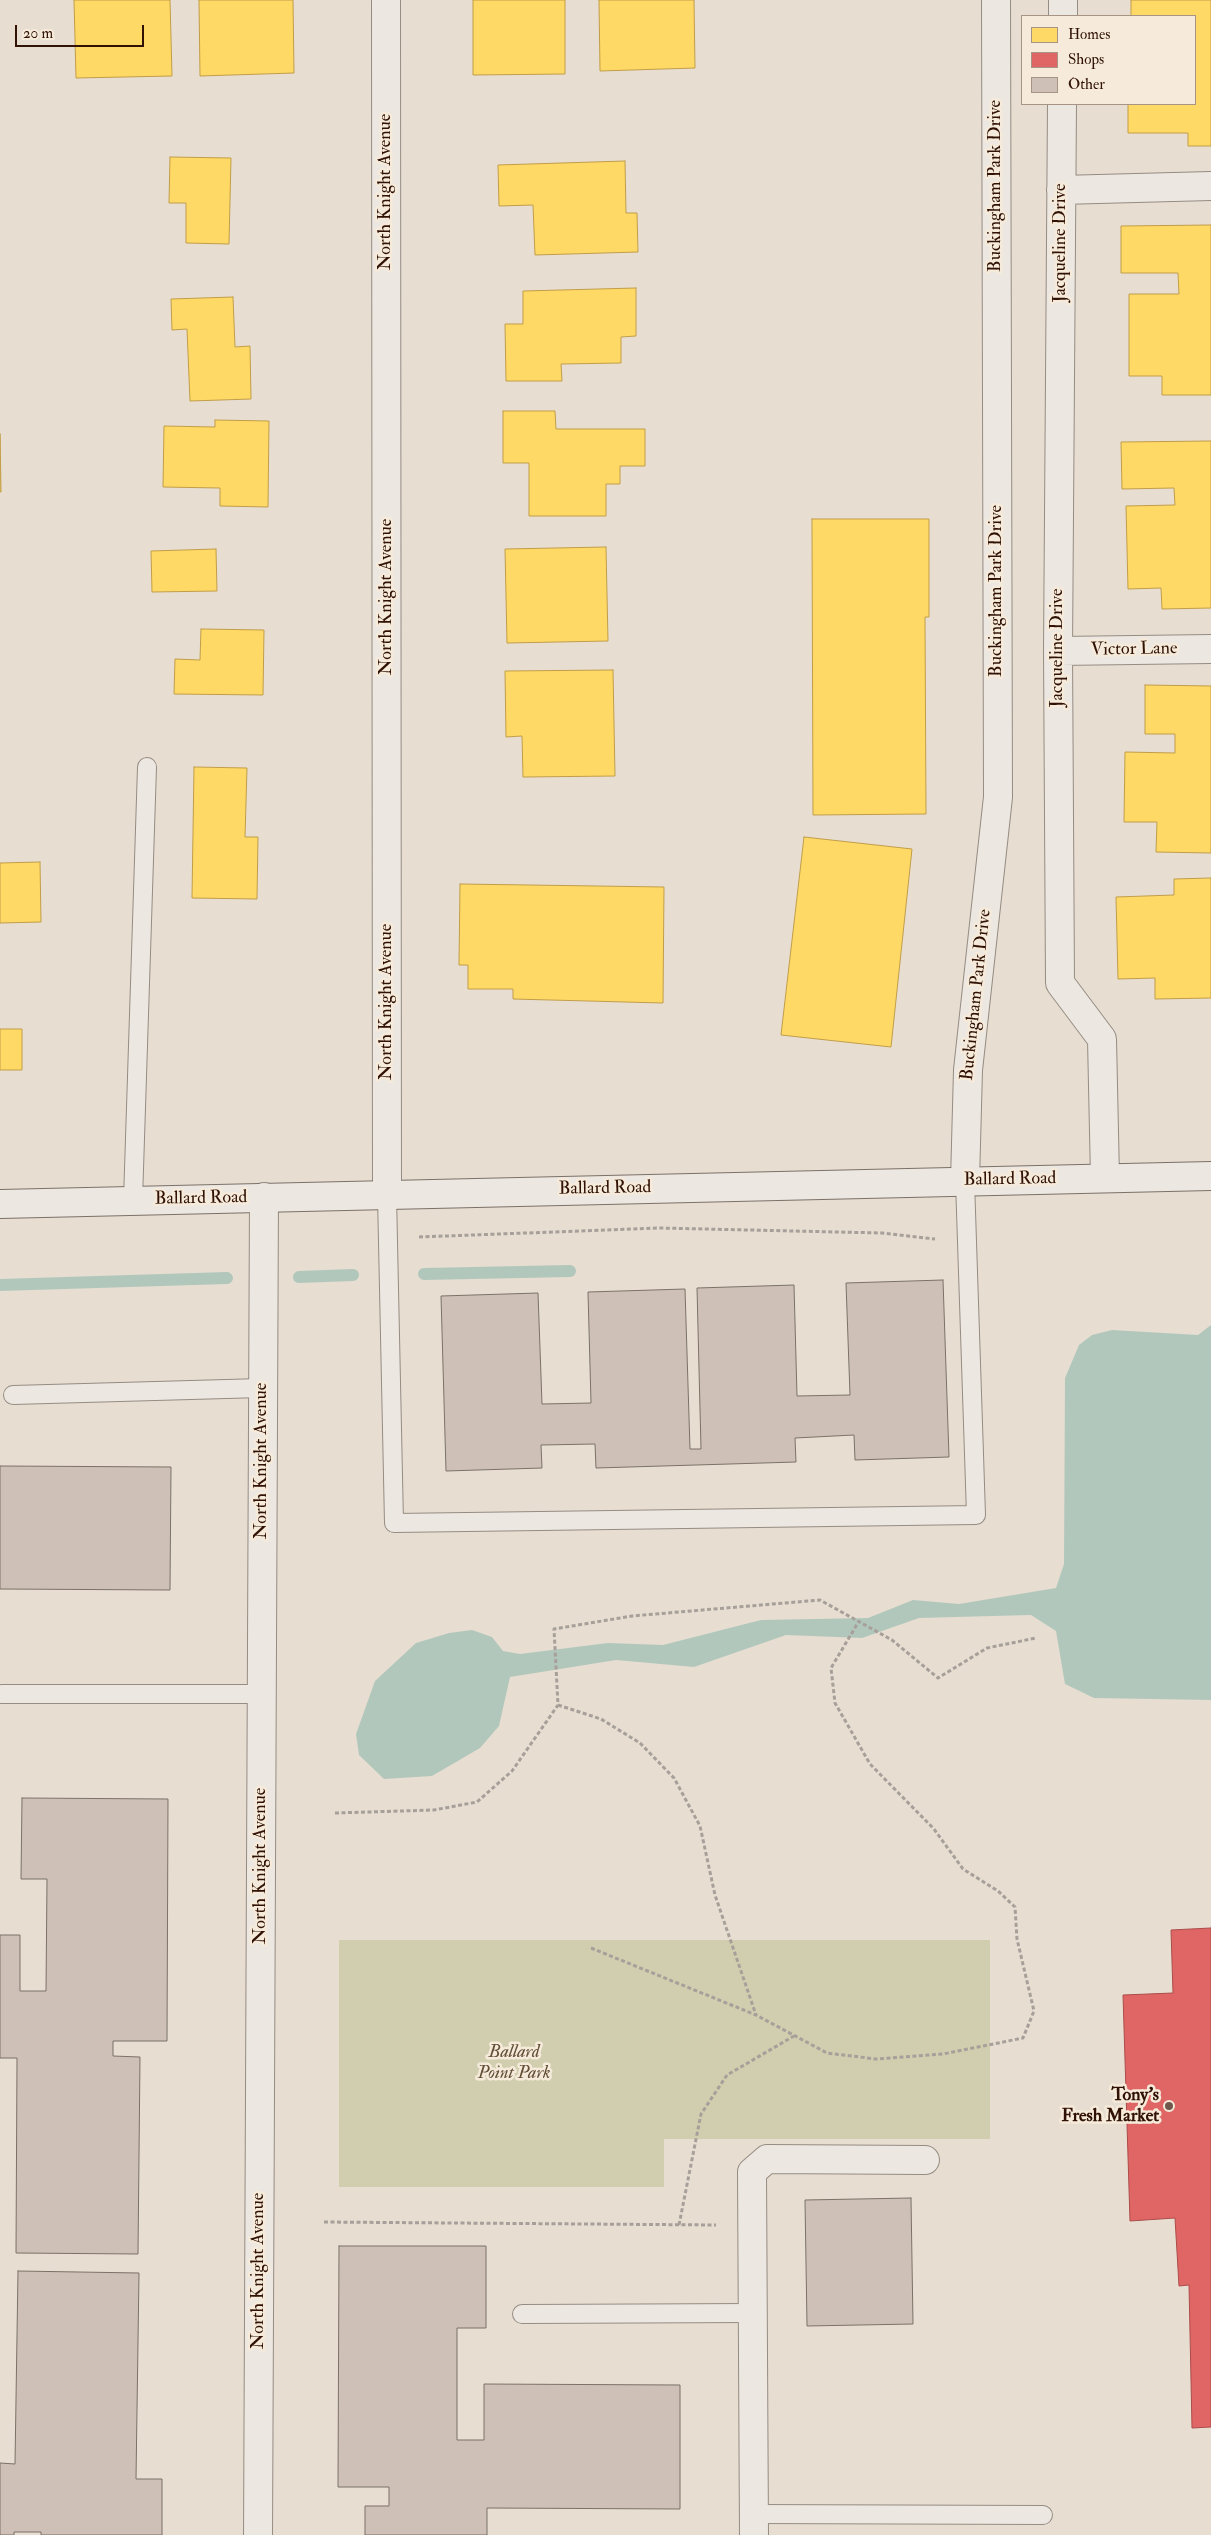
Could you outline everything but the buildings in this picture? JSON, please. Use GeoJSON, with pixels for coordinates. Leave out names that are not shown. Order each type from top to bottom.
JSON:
{"type":"FeatureCollection","features":[{"type":"Feature","properties":{"kind":"street","name":"North Knight Avenue"},"geometry":{"type":"LineString","coordinates":[[386,0],[387,1194]]}},
{"type":"Feature","properties":{"kind":"street","name":"Buckingham Park Drive"},"geometry":{"type":"LineString","coordinates":[[964,1181],[968,1070],[998,797],[996,0]]}},
{"type":"Feature","properties":{"kind":"street"},"geometry":{"type":"LineString","coordinates":[[1063,0],[1063,15]]}},
{"type":"Feature","properties":{"kind":"street","name":"Jacqueline Drive"},"geometry":{"type":"LineString","coordinates":[[1062,105],[1058,651],[1060,983],[1102,1039],[1105,1178]]}},
{"type":"Feature","properties":{"kind":"street"},"geometry":{"type":"LineString","coordinates":[[1062,190],[1211,186]]}},
{"type":"Feature","properties":{"kind":"street","name":"Victor Lane"},"geometry":{"type":"LineString","coordinates":[[1058,651],[1211,648]]}},
{"type":"Feature","properties":{"kind":"street","name":"Ballard Road"},"geometry":{"type":"LineString","coordinates":[[0,1204],[1211,1176]]}},
{"type":"Feature","properties":{"kind":"street","name":"North Knight Avenue"},"geometry":{"type":"LineString","coordinates":[[258,2535],[264,1197]]}},
{"type":"Feature","properties":{"kind":"street"},"geometry":{"type":"LineString","coordinates":[[754,2524],[752,2172],[767,2159],[925,2160]]}},
{"type":"Feature","properties":{"kind":"lane"},"geometry":{"type":"LineString","coordinates":[[132,1200],[147,767]]}},
{"type":"Feature","properties":{"kind":"lane"},"geometry":{"type":"LineString","coordinates":[[387,1194],[394,1523],[976,1515],[964,1181]]}},
{"type":"Feature","properties":{"kind":"lane"},"geometry":{"type":"LineString","coordinates":[[13,1395],[262,1388]]}},
{"type":"Feature","properties":{"kind":"lane"},"geometry":{"type":"LineString","coordinates":[[2,1694],[261,1694]]}},
{"type":"Feature","properties":{"kind":"lane"},"geometry":{"type":"LineString","coordinates":[[522,2314],[752,2313]]}},
{"type":"Feature","properties":{"kind":"lane"},"geometry":{"type":"LineString","coordinates":[[754,2524],[1043,2515]]}},
{"type":"Feature","properties":{"kind":"path"},"geometry":{"type":"LineString","coordinates":[[417,1237],[660,1228],[882,1233],[936,1239]]}},
{"type":"Feature","properties":{"kind":"path"},"geometry":{"type":"LineString","coordinates":[[336,1813],[434,1810],[477,1802],[512,1770],[558,1705],[554,1629],[632,1616],[820,1600],[892,1640],[938,1678],[987,1648],[1036,1638]]}},
{"type":"Feature","properties":{"kind":"path"},"geometry":{"type":"LineString","coordinates":[[591,1948],[756,2015],[826,2054],[876,2059],[943,2054],[1023,2038],[1034,2011],[1017,1939],[1015,1907],[998,1891],[963,1869],[934,1829],[870,1764],[835,1703],[831,1668],[859,1623]]}},
{"type":"Feature","properties":{"kind":"path"},"geometry":{"type":"LineString","coordinates":[[558,1705],[601,1719],[632,1738],[674,1778],[700,1826],[715,1895],[756,2015]]}},
{"type":"Feature","properties":{"kind":"path"},"geometry":{"type":"LineString","coordinates":[[679,2225],[701,2114],[728,2075],[794,2036]]}},
{"type":"Feature","properties":{"kind":"path"},"geometry":{"type":"LineString","coordinates":[[324,2222],[752,2226]]}},
{"type":"Feature","properties":{"kind":"green space","name":"Ballard Point Park"},"geometry":{"type":"Polygon","coordinates":[[[339,1940],[990,1940],[990,2139],[664,2139],[664,2187],[339,2187],[339,1940]]]}},
{"type":"Feature","properties":{"kind":"shaded area"},"geometry":{"type":"Polygon","coordinates":[[[1211,1325],[1211,1700],[1094,1698],[1065,1684],[1056,1631],[1031,1615],[919,1618],[862,1638],[786,1635],[694,1667],[616,1660],[510,1677],[499,1726],[480,1748],[432,1776],[384,1779],[359,1755],[356,1734],[375,1681],[416,1643],[449,1633],[472,1630],[492,1637],[503,1651],[520,1654],[608,1643],[663,1645],[761,1620],[868,1618],[913,1600],[959,1604],[1056,1588],[1064,1564],[1065,1378],[1079,1345],[1092,1335],[1112,1330],[1198,1335],[1211,1325]]]}},
{"type":"Feature","properties":{"kind":"waterway"},"geometry":{"type":"LineString","coordinates":[[424,1274],[570,1271]]}},
{"type":"Feature","properties":{"kind":"waterway"},"geometry":{"type":"LineString","coordinates":[[299,1277],[353,1275]]}},
{"type":"Feature","properties":{"kind":"waterway"},"geometry":{"type":"LineString","coordinates":[[0,1285],[227,1278]]}},
{"type":"Feature","properties":{"kind":"place","name":"Tony's Fresh Market"},"geometry":{"type":"Point","coordinates":[1169,2106]}}]}
